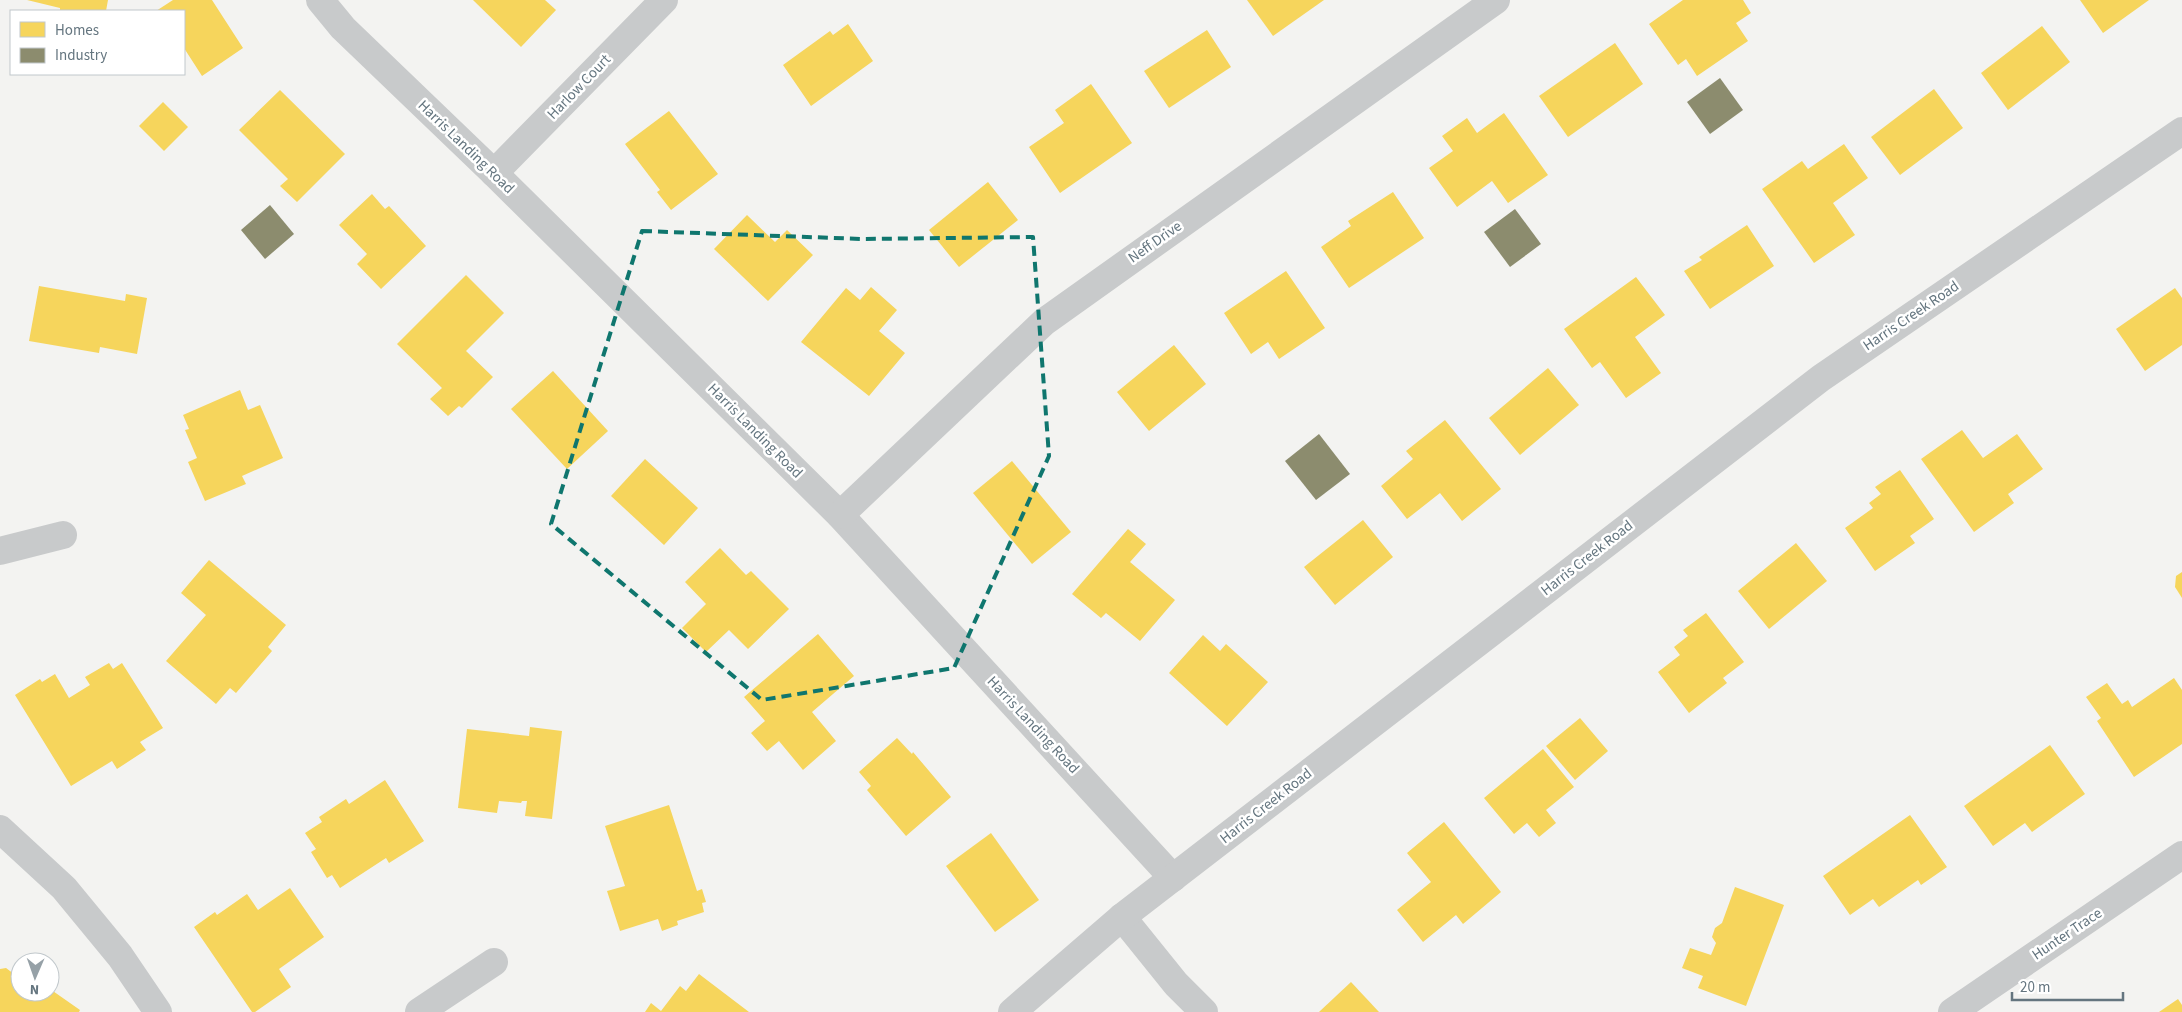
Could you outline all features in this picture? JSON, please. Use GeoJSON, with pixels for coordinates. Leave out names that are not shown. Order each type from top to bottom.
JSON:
{"type":"FeatureCollection","features":[{"type":"Feature","properties":{"kind":"street","name":"Harris Landing Road"},"geometry":{"type":"LineString","coordinates":[[320,0],[343,28],[494,173],[840,515],[1173,878]]}},
{"type":"Feature","properties":{"kind":"street","name":"Harlow Court"},"geometry":{"type":"LineString","coordinates":[[494,173],[664,0]]}},
{"type":"Feature","properties":{"kind":"street","name":"Neff Drive"},"geometry":{"type":"LineString","coordinates":[[840,515],[1044,322],[1496,0]]}},
{"type":"Feature","properties":{"kind":"street","name":"Harris Creek Road"},"geometry":{"type":"LineString","coordinates":[[1012,1012],[1122,917],[1820,378],[2182,131]]}},
{"type":"Feature","properties":{"kind":"street"},"geometry":{"type":"LineString","coordinates":[[0,551],[63,535]]}},
{"type":"Feature","properties":{"kind":"street"},"geometry":{"type":"LineString","coordinates":[[0,829],[64,888],[120,956],[158,1012]]}},
{"type":"Feature","properties":{"kind":"street","name":"Hunter Trace"},"geometry":{"type":"LineString","coordinates":[[1952,1012],[2182,855]]}},
{"type":"Feature","properties":{"kind":"street"},"geometry":{"type":"LineString","coordinates":[[1122,917],[1176,984],[1204,1012]]}},
{"type":"Feature","properties":{"kind":"street"},"geometry":{"type":"LineString","coordinates":[[419,1012],[494,962]]}},
{"type":"Feature","properties":{"kind":"highlighted area"},"geometry":{"type":"Polygon","coordinates":[[[642,231],[863,239],[1033,237],[1049,456],[954,668],[762,700],[551,524],[642,231]]]}},
{"type":"Feature","properties":{"kind":"building: Homes"},"geometry":{"type":"Polygon","coordinates":[[[27,0],[108,0],[106,10],[60,10],[60,8],[27,0]]]}},
{"type":"Feature","properties":{"kind":"building: Homes"},"geometry":{"type":"Polygon","coordinates":[[[173,0],[212,0],[243,48],[202,76],[185,50],[185,10],[158,10],[173,0]]]}},
{"type":"Feature","properties":{"kind":"building: Homes"},"geometry":{"type":"Polygon","coordinates":[[[473,0],[545,0],[556,10],[521,47],[473,0]]]}},
{"type":"Feature","properties":{"kind":"building: Homes"},"geometry":{"type":"Polygon","coordinates":[[[1247,0],[1324,0],[1273,36],[1247,0]]]}},
{"type":"Feature","properties":{"kind":"building: Homes"},"geometry":{"type":"Polygon","coordinates":[[[1683,0],[1743,0],[1751,13],[1736,23],[1748,41],[1697,76],[1686,59],[1678,65],[1649,24],[1683,0]]]}},
{"type":"Feature","properties":{"kind":"building: Homes"},"geometry":{"type":"Polygon","coordinates":[[[2080,0],[2149,0],[2103,33],[2080,0]]]}},
{"type":"Feature","properties":{"kind":"building: Homes"},"geometry":{"type":"Polygon","coordinates":[[[848,24],[873,61],[811,106],[783,65],[830,31],[833,35],[848,24]]]}},
{"type":"Feature","properties":{"kind":"building: Homes"},"geometry":{"type":"Polygon","coordinates":[[[2042,26],[2070,62],[2008,110],[1981,73],[2042,26]]]}},
{"type":"Feature","properties":{"kind":"building: Homes"},"geometry":{"type":"Polygon","coordinates":[[[1207,30],[1231,67],[1169,108],[1144,71],[1207,30]]]}},
{"type":"Feature","properties":{"kind":"building: Homes"},"geometry":{"type":"Polygon","coordinates":[[[1615,43],[1643,84],[1568,137],[1539,96],[1615,43]]]}},
{"type":"Feature","properties":{"kind":"building: Homes"},"geometry":{"type":"Polygon","coordinates":[[[1091,84],[1132,143],[1060,193],[1029,147],[1064,123],[1055,110],[1091,84]]]}},
{"type":"Feature","properties":{"kind":"building: Homes"},"geometry":{"type":"Polygon","coordinates":[[[1934,89],[1963,128],[1900,175],[1871,137],[1934,89]]]}},
{"type":"Feature","properties":{"kind":"building: Homes"},"geometry":{"type":"Polygon","coordinates":[[[280,90],[345,154],[297,202],[280,186],[288,179],[239,130],[280,90]]]}},
{"type":"Feature","properties":{"kind":"building: Homes"},"geometry":{"type":"Polygon","coordinates":[[[163,102],[188,127],[164,151],[139,126],[163,102]]]}},
{"type":"Feature","properties":{"kind":"building: Homes"},"geometry":{"type":"Polygon","coordinates":[[[669,111],[718,174],[671,210],[657,192],[660,190],[625,144],[669,111]]]}},
{"type":"Feature","properties":{"kind":"building: Homes"},"geometry":{"type":"Polygon","coordinates":[[[1504,113],[1548,175],[1508,203],[1492,181],[1457,207],[1429,168],[1453,151],[1442,136],[1467,118],[1477,133],[1504,113]]]}},
{"type":"Feature","properties":{"kind":"building: Homes"},"geometry":{"type":"Polygon","coordinates":[[[1844,144],[1868,178],[1833,203],[1855,235],[1814,263],[1762,189],[1802,161],[1808,169],[1844,144]]]}},
{"type":"Feature","properties":{"kind":"building: Homes"},"geometry":{"type":"Polygon","coordinates":[[[988,182],[1018,220],[959,267],[929,230],[988,182]]]}},
{"type":"Feature","properties":{"kind":"building: Homes"},"geometry":{"type":"Polygon","coordinates":[[[1393,192],[1424,238],[1349,288],[1321,247],[1351,226],[1348,221],[1393,192]]]}},
{"type":"Feature","properties":{"kind":"building: Homes"},"geometry":{"type":"Polygon","coordinates":[[[372,194],[385,209],[389,206],[426,246],[381,289],[357,264],[367,254],[339,225],[372,194]]]}},
{"type":"Feature","properties":{"kind":"building: Homes"},"geometry":{"type":"Polygon","coordinates":[[[747,215],[775,242],[787,230],[813,255],[768,301],[714,249],[747,215]]]}},
{"type":"Feature","properties":{"kind":"building: Homes"},"geometry":{"type":"Polygon","coordinates":[[[1747,225],[1774,266],[1710,309],[1684,271],[1702,260],[1699,257],[1747,225]]]}},
{"type":"Feature","properties":{"kind":"building: Homes"},"geometry":{"type":"Polygon","coordinates":[[[1286,271],[1325,328],[1279,359],[1268,342],[1251,354],[1224,313],[1286,271]]]}},
{"type":"Feature","properties":{"kind":"building: Homes"},"geometry":{"type":"Polygon","coordinates":[[[466,275],[504,313],[466,351],[493,377],[462,408],[459,406],[448,416],[430,399],[442,388],[397,344],[466,275]]]}},
{"type":"Feature","properties":{"kind":"building: Homes"},"geometry":{"type":"Polygon","coordinates":[[[1636,277],[1665,315],[1635,337],[1661,373],[1626,398],[1600,362],[1592,368],[1564,329],[1636,277]]]}},
{"type":"Feature","properties":{"kind":"building: Homes"},"geometry":{"type":"Polygon","coordinates":[[[39,286],[125,301],[126,294],[147,298],[137,354],[100,347],[99,353],[29,341],[39,286]]]}},
{"type":"Feature","properties":{"kind":"building: Homes"},"geometry":{"type":"Polygon","coordinates":[[[871,287],[897,310],[879,331],[905,353],[869,396],[801,342],[846,288],[860,300],[871,287]]]}},
{"type":"Feature","properties":{"kind":"building: Homes"},"geometry":{"type":"Polygon","coordinates":[[[2175,288],[2182,298],[2182,345],[2145,371],[2116,329],[2175,288]]]}},
{"type":"Feature","properties":{"kind":"building: Homes"},"geometry":{"type":"Polygon","coordinates":[[[1174,345],[1206,384],[1149,431],[1117,392],[1174,345]]]}},
{"type":"Feature","properties":{"kind":"building: Homes"},"geometry":{"type":"Polygon","coordinates":[[[1548,368],[1579,405],[1520,455],[1489,418],[1548,368]]]}},
{"type":"Feature","properties":{"kind":"building: Homes"},"geometry":{"type":"Polygon","coordinates":[[[553,371],[608,431],[567,469],[511,409],[553,371]]]}},
{"type":"Feature","properties":{"kind":"building: Homes"},"geometry":{"type":"Polygon","coordinates":[[[240,390],[248,410],[260,405],[283,458],[242,476],[246,484],[205,501],[188,462],[197,458],[185,430],[189,429],[183,415],[240,390]]]}},
{"type":"Feature","properties":{"kind":"building: Homes"},"geometry":{"type":"Polygon","coordinates":[[[1445,420],[1501,489],[1462,521],[1440,493],[1407,519],[1381,486],[1413,459],[1406,451],[1445,420]]]}},
{"type":"Feature","properties":{"kind":"building: Homes"},"geometry":{"type":"Polygon","coordinates":[[[1962,430],[1983,458],[2017,434],[2043,469],[2008,494],[2014,503],[1974,532],[1921,459],[1962,430]]]}},
{"type":"Feature","properties":{"kind":"building: Homes"},"geometry":{"type":"Polygon","coordinates":[[[645,459],[698,508],[664,545],[611,496],[645,459]]]}},
{"type":"Feature","properties":{"kind":"building: Homes"},"geometry":{"type":"Polygon","coordinates":[[[1012,461],[1071,532],[1032,564],[973,493],[1012,461]]]}},
{"type":"Feature","properties":{"kind":"building: Homes"},"geometry":{"type":"Polygon","coordinates":[[[1900,470],[1934,519],[1910,536],[1915,543],[1875,571],[1845,528],[1873,508],[1869,503],[1881,494],[1875,487],[1900,470]]]}},
{"type":"Feature","properties":{"kind":"building: Homes"},"geometry":{"type":"Polygon","coordinates":[[[1363,520],[1393,557],[1335,605],[1304,567],[1363,520]]]}},
{"type":"Feature","properties":{"kind":"building: Homes"},"geometry":{"type":"Polygon","coordinates":[[[1128,529],[1146,544],[1130,562],[1175,600],[1140,641],[1106,613],[1101,618],[1072,594],[1128,529]]]}},
{"type":"Feature","properties":{"kind":"building: Homes"},"geometry":{"type":"Polygon","coordinates":[[[1796,543],[1827,581],[1769,629],[1738,591],[1796,543]]]}},
{"type":"Feature","properties":{"kind":"building: Homes"},"geometry":{"type":"Polygon","coordinates":[[[720,548],[746,575],[751,571],[789,609],[748,649],[729,630],[706,652],[682,628],[706,604],[685,582],[720,548]]]}},
{"type":"Feature","properties":{"kind":"building: Homes"},"geometry":{"type":"Polygon","coordinates":[[[209,560],[286,625],[268,647],[272,651],[236,693],[230,688],[216,704],[166,661],[206,615],[181,593],[209,560]]]}},
{"type":"Feature","properties":{"kind":"building: Homes"},"geometry":{"type":"Polygon","coordinates":[[[2182,572],[2182,598],[2175,587],[2176,576],[2182,572]]]}},
{"type":"Feature","properties":{"kind":"building: Homes"},"geometry":{"type":"Polygon","coordinates":[[[1706,613],[1744,662],[1723,678],[1727,683],[1689,713],[1658,672],[1680,655],[1674,647],[1688,636],[1683,630],[1706,613]]]}},
{"type":"Feature","properties":{"kind":"building: Homes"},"geometry":{"type":"Polygon","coordinates":[[[818,634],[854,676],[812,712],[836,741],[803,770],[779,741],[767,751],[751,733],[765,721],[744,697],[818,634]]]}},
{"type":"Feature","properties":{"kind":"building: Homes"},"geometry":{"type":"Polygon","coordinates":[[[1203,635],[1220,651],[1226,644],[1268,682],[1227,726],[1169,673],[1203,635]]]}},
{"type":"Feature","properties":{"kind":"building: Homes"},"geometry":{"type":"Polygon","coordinates":[[[109,663],[113,669],[122,663],[163,728],[140,742],[146,750],[117,769],[112,761],[71,786],[15,695],[40,679],[42,682],[55,674],[69,698],[90,685],[85,677],[109,663]]]}},
{"type":"Feature","properties":{"kind":"building: Homes"},"geometry":{"type":"Polygon","coordinates":[[[2174,678],[2182,690],[2182,744],[2134,777],[2097,721],[2101,718],[2086,697],[2107,683],[2122,704],[2128,700],[2132,707],[2174,678]]]}},
{"type":"Feature","properties":{"kind":"building: Homes"},"geometry":{"type":"Polygon","coordinates":[[[1580,718],[1608,751],[1575,780],[1546,746],[1580,718]]]}},
{"type":"Feature","properties":{"kind":"building: Homes"},"geometry":{"type":"Polygon","coordinates":[[[530,727],[562,731],[552,819],[525,816],[527,801],[522,801],[521,803],[499,801],[497,813],[458,808],[467,729],[529,736],[530,727]]]}},
{"type":"Feature","properties":{"kind":"building: Homes"},"geometry":{"type":"Polygon","coordinates":[[[897,738],[912,754],[913,752],[951,797],[906,836],[867,790],[871,786],[859,772],[897,738]]]}},
{"type":"Feature","properties":{"kind":"building: Homes"},"geometry":{"type":"Polygon","coordinates":[[[2050,745],[2085,794],[2032,832],[2025,823],[1993,846],[1964,806],[2050,745]]]}},
{"type":"Feature","properties":{"kind":"building: Homes"},"geometry":{"type":"Polygon","coordinates":[[[1543,749],[1574,787],[1546,810],[1556,823],[1539,837],[1527,823],[1514,834],[1484,798],[1543,749]]]}},
{"type":"Feature","properties":{"kind":"building: Homes"},"geometry":{"type":"Polygon","coordinates":[[[385,780],[424,841],[389,863],[386,858],[340,888],[332,875],[327,878],[311,852],[316,849],[305,833],[322,822],[319,817],[346,799],[349,804],[385,780]]]}},
{"type":"Feature","properties":{"kind":"building: Homes"},"geometry":{"type":"Polygon","coordinates":[[[669,805],[697,891],[702,889],[706,902],[702,903],[704,912],[677,921],[678,925],[662,931],[658,919],[620,931],[607,891],[625,886],[605,826],[669,805]]]}},
{"type":"Feature","properties":{"kind":"building: Homes"},"geometry":{"type":"Polygon","coordinates":[[[1910,815],[1947,867],[1921,885],[1918,880],[1879,907],[1873,899],[1850,915],[1823,876],[1910,815]]]}},
{"type":"Feature","properties":{"kind":"building: Homes"},"geometry":{"type":"Polygon","coordinates":[[[1444,822],[1501,892],[1463,924],[1456,915],[1423,942],[1397,910],[1431,882],[1407,853],[1444,822]]]}},
{"type":"Feature","properties":{"kind":"building: Homes"},"geometry":{"type":"Polygon","coordinates":[[[991,833],[1039,900],[995,932],[946,866],[991,833]]]}},
{"type":"Feature","properties":{"kind":"building: Homes"},"geometry":{"type":"Polygon","coordinates":[[[1735,887],[1784,905],[1746,1006],[1698,988],[1703,976],[1682,968],[1690,948],[1711,955],[1716,943],[1712,937],[1715,928],[1722,923],[1735,887]]]}},
{"type":"Feature","properties":{"kind":"building: Homes"},"geometry":{"type":"Polygon","coordinates":[[[290,888],[324,937],[279,969],[291,987],[255,1012],[252,1012],[194,927],[215,912],[217,915],[247,894],[258,910],[290,888]]]}},
{"type":"Feature","properties":{"kind":"building: Homes"},"geometry":{"type":"Polygon","coordinates":[[[6,968],[10,971],[10,1002],[60,1002],[60,996],[80,1010],[79,1012],[0,1012],[0,969],[6,968]]]}},
{"type":"Feature","properties":{"kind":"building: Homes"},"geometry":{"type":"Polygon","coordinates":[[[699,974],[749,1012],[645,1012],[651,1003],[661,1011],[680,986],[686,991],[699,974]]]}},
{"type":"Feature","properties":{"kind":"building: Homes"},"geometry":{"type":"Polygon","coordinates":[[[1351,982],[1379,1012],[1319,1012],[1351,982]]]}},
{"type":"Feature","properties":{"kind":"building: Homes"},"geometry":{"type":"Polygon","coordinates":[[[2178,999],[2182,1005],[2182,1012],[2159,1012],[2178,999]]]}},
{"type":"Feature","properties":{"kind":"building: Industry"},"geometry":{"type":"Polygon","coordinates":[[[1720,78],[1743,110],[1710,134],[1687,102],[1720,78]]]}},
{"type":"Feature","properties":{"kind":"building: Industry"},"geometry":{"type":"Polygon","coordinates":[[[270,205],[294,234],[265,259],[241,230],[270,205]]]}},
{"type":"Feature","properties":{"kind":"building: Industry"},"geometry":{"type":"Polygon","coordinates":[[[1515,209],[1541,244],[1510,267],[1484,232],[1515,209]]]}},
{"type":"Feature","properties":{"kind":"building: Industry"},"geometry":{"type":"Polygon","coordinates":[[[1319,434],[1350,474],[1316,500],[1285,461],[1319,434]]]}}]}
